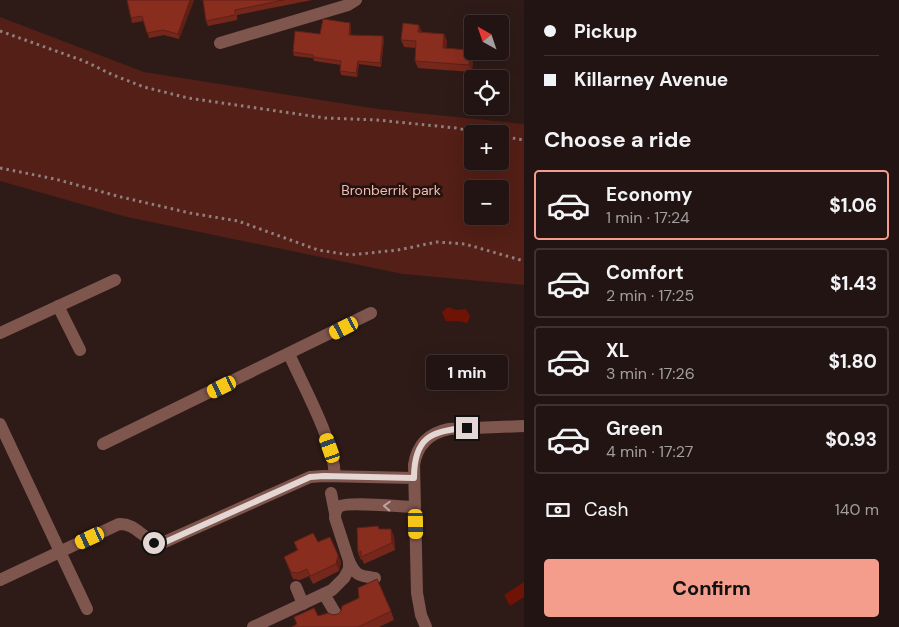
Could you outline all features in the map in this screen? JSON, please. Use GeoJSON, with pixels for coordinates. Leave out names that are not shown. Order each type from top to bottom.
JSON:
{"type":"FeatureCollection","features":[{"type":"Feature","properties":{"kind":"street"},"geometry":{"type":"LineString","coordinates":[[220,43],[348,5],[356,0]]}},
{"type":"Feature","properties":{"kind":"street"},"geometry":{"type":"LineString","coordinates":[[0,332],[115,280]]}},
{"type":"Feature","properties":{"kind":"street"},"geometry":{"type":"LineString","coordinates":[[58,306],[80,350]]}},
{"type":"Feature","properties":{"kind":"street"},"geometry":{"type":"LineString","coordinates":[[104,444],[371,313]]}},
{"type":"Feature","properties":{"kind":"street"},"geometry":{"type":"LineString","coordinates":[[289,354],[326,437],[334,460],[329,476]]}},
{"type":"Feature","properties":{"kind":"street"},"geometry":{"type":"LineString","coordinates":[[0,424],[87,609]]}},
{"type":"Feature","properties":{"kind":"street"},"geometry":{"type":"LineString","coordinates":[[426,627],[421,614],[417,593],[414,465],[418,450],[427,438],[440,431],[524,426]]}},
{"type":"Feature","properties":{"kind":"street"},"geometry":{"type":"LineString","coordinates":[[0,580],[119,524],[131,526],[147,540],[160,544],[310,477],[414,478]]}},
{"type":"Feature","properties":{"kind":"street"},"geometry":{"type":"LineString","coordinates":[[253,627],[324,594],[338,586],[344,578],[349,569],[348,561],[339,532],[332,493]]}},
{"type":"Feature","properties":{"kind":"street"},"geometry":{"type":"LineString","coordinates":[[335,513],[339,507],[346,504],[415,507]]}},
{"type":"Feature","properties":{"kind":"street"},"geometry":{"type":"LineString","coordinates":[[348,561],[355,573],[363,577],[376,578]]}},
{"type":"Feature","properties":{"kind":"street"},"geometry":{"type":"LineString","coordinates":[[296,586],[304,604]]}},
{"type":"Feature","properties":{"kind":"street"},"geometry":{"type":"LineString","coordinates":[[324,594],[337,616]]}},
{"type":"Feature","properties":{"kind":"path"},"geometry":{"type":"LineString","coordinates":[[0,31],[84,61],[144,87],[188,98],[325,118],[377,120],[464,130]]}},
{"type":"Feature","properties":{"kind":"path"},"geometry":{"type":"LineString","coordinates":[[509,138],[524,140]]}},
{"type":"Feature","properties":{"kind":"path"},"geometry":{"type":"LineString","coordinates":[[0,168],[55,179],[190,213],[238,221],[318,250],[350,254],[398,250],[437,242],[465,244],[524,261]]}},
{"type":"Feature","properties":{"kind":"green space","name":"Bronberrik park"},"geometry":{"type":"Polygon","coordinates":[[[0,17],[144,72],[378,109],[524,124],[524,285],[403,274],[127,217],[0,181],[0,17]]]}},
{"type":"Feature","properties":{"kind":"shaded area"},"geometry":{"type":"Polygon","coordinates":[[[448,307],[456,310],[466,309],[470,316],[468,322],[446,321],[442,313],[448,307]]]}},
{"type":"Feature","properties":{"kind":"shaded area"},"geometry":{"type":"Polygon","coordinates":[[[524,582],[524,597],[510,606],[504,595],[524,582]]]}},
{"type":"Feature","properties":{"kind":"building"},"geometry":{"type":"Polygon","coordinates":[[[127,0],[190,0],[178,34],[163,30],[147,33],[142,16],[131,18],[127,0]]]}},
{"type":"Feature","properties":{"kind":"building"},"geometry":{"type":"Polygon","coordinates":[[[203,0],[284,0],[235,10],[235,15],[206,21],[203,0]]]}},
{"type":"Feature","properties":{"kind":"building"},"geometry":{"type":"Polygon","coordinates":[[[323,19],[350,23],[349,35],[383,36],[380,63],[358,61],[356,73],[340,71],[341,61],[293,52],[295,31],[320,34],[323,19]]]}},
{"type":"Feature","properties":{"kind":"building"},"geometry":{"type":"Polygon","coordinates":[[[403,23],[419,25],[418,32],[444,34],[443,48],[464,50],[464,60],[469,60],[469,65],[415,61],[416,41],[401,40],[403,23]]]}},
{"type":"Feature","properties":{"kind":"building"},"geometry":{"type":"Polygon","coordinates":[[[378,526],[379,529],[391,529],[392,543],[361,557],[361,551],[358,553],[357,528],[378,526]]]}},
{"type":"Feature","properties":{"kind":"building"},"geometry":{"type":"Polygon","coordinates":[[[313,533],[318,542],[330,537],[338,555],[336,564],[310,576],[307,569],[298,573],[291,572],[284,557],[298,550],[294,542],[313,533]]]}},
{"type":"Feature","properties":{"kind":"building"},"geometry":{"type":"Polygon","coordinates":[[[377,579],[391,611],[358,627],[292,627],[297,624],[294,617],[314,608],[318,616],[328,613],[338,614],[342,606],[359,598],[358,588],[377,579]]]}},
{"type":"Feature","properties":{"kind":"route"},"geometry":{"type":"LineString","coordinates":[[154,543],[163,543],[310,477],[414,478],[416,456],[427,438],[440,431],[467,428]]}}]}
